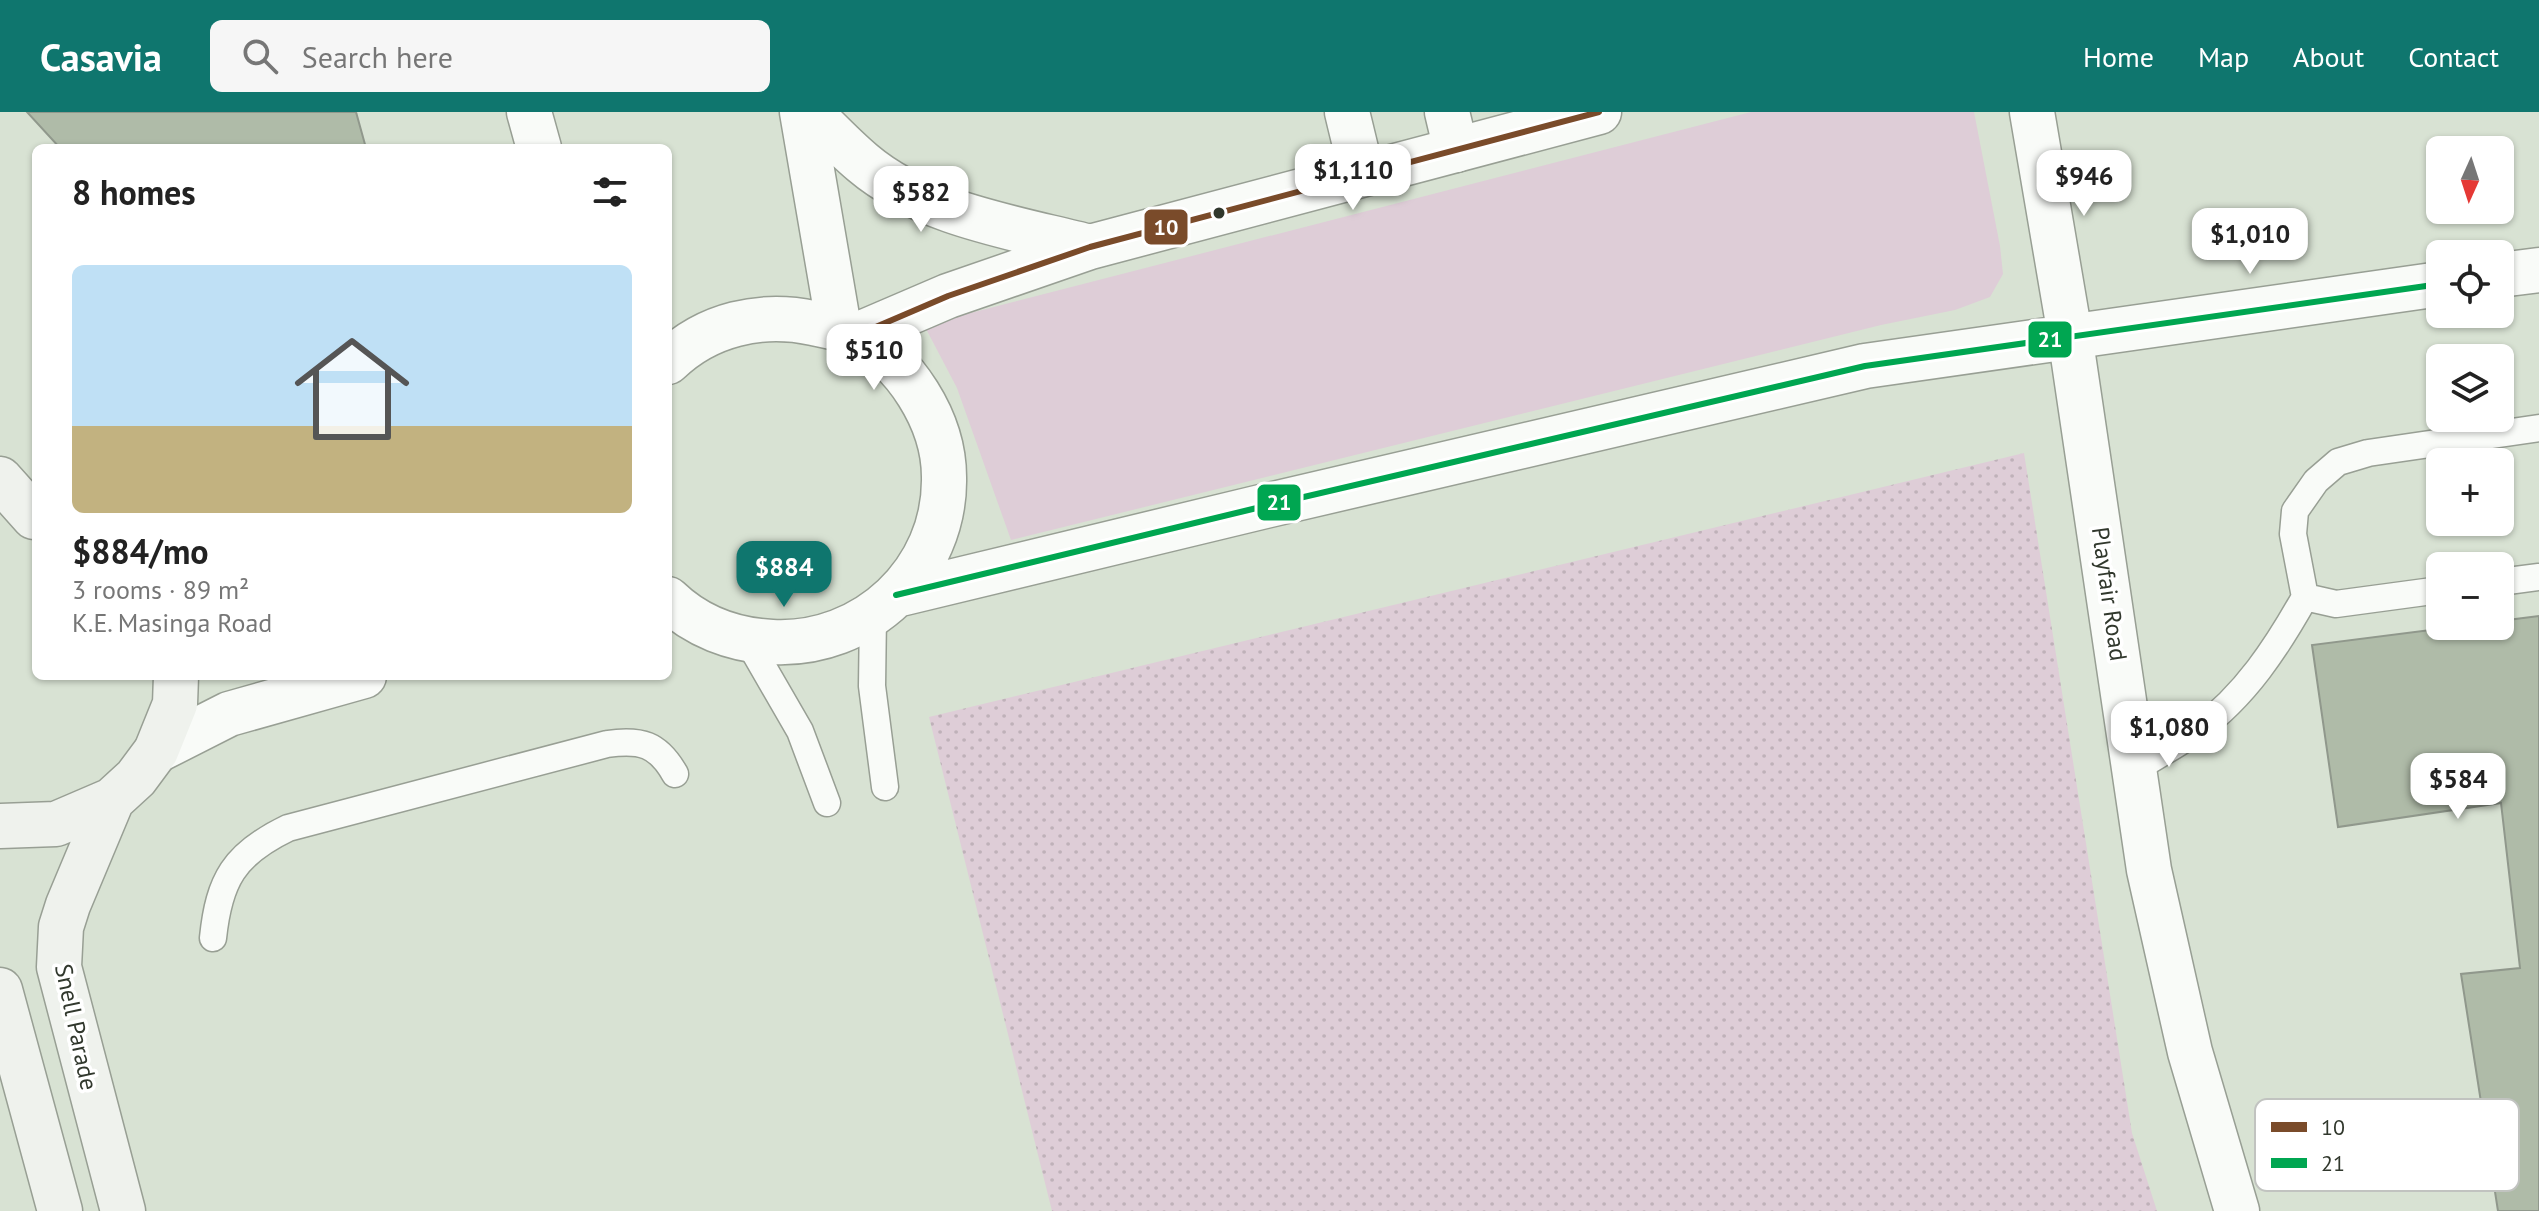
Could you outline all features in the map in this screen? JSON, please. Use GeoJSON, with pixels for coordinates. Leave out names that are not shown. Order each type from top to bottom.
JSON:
{"type":"FeatureCollection","features":[{"type":"Feature","properties":{"kind":"main road"},"geometry":{"type":"LineString","coordinates":[[0,479],[23,518]]}},
{"type":"Feature","properties":{"kind":"main road"},"geometry":{"type":"LineString","coordinates":[[0,826],[56,824],[112,800],[136,778],[156,751],[175,704],[176,680]]}},
{"type":"Feature","properties":{"kind":"main road","name":"Snell Parade"},"geometry":{"type":"LineString","coordinates":[[112,800],[61,927],[59,967],[123,1211]]}},
{"type":"Feature","properties":{"kind":"main road"},"geometry":{"type":"LineString","coordinates":[[0,990],[60,1211]]}},
{"type":"Feature","properties":{"kind":"street"},"geometry":{"type":"LineString","coordinates":[[529,112],[538,144]]}},
{"type":"Feature","properties":{"kind":"street"},"geometry":{"type":"LineString","coordinates":[[802,112],[848,332]]}},
{"type":"Feature","properties":{"kind":"street"},"geometry":{"type":"LineString","coordinates":[[810,112],[864,164],[907,191],[958,213],[1090,247]]}},
{"type":"Feature","properties":{"kind":"street"},"geometry":{"type":"LineString","coordinates":[[1347,112],[1362,174]]}},
{"type":"Feature","properties":{"kind":"street"},"geometry":{"type":"LineString","coordinates":[[848,332],[1090,247],[1362,174],[1451,131],[1599,112]]}},
{"type":"Feature","properties":{"kind":"street","name":"Playfair Road"},"geometry":{"type":"LineString","coordinates":[[2032,112],[2070,335],[2149,870],[2190,1052],[2237,1211]]}},
{"type":"Feature","properties":{"kind":"street"},"geometry":{"type":"LineString","coordinates":[[2514,273],[2539,270]]}},
{"type":"Feature","properties":{"kind":"street"},"geometry":{"type":"LineString","coordinates":[[672,607],[712,630],[748,641],[792,643],[834,635],[885,605],[1250,510],[1850,370],[2070,335],[2426,286]]}},
{"type":"Feature","properties":{"kind":"street"},"geometry":{"type":"LineString","coordinates":[[672,358],[684,346],[733,323],[787,317],[848,332],[892,361],[920,395],[938,435],[944,477],[939,520],[923,560],[885,605]]}},
{"type":"Feature","properties":{"kind":"street"},"geometry":{"type":"LineString","coordinates":[[156,751],[229,714],[350,680]]}},
{"type":"Feature","properties":{"kind":"lane"},"geometry":{"type":"LineString","coordinates":[[2135,769],[2199,730],[2245,688],[2283,636],[2305,597],[2293,534],[2295,511],[2316,481],[2338,462],[2368,453],[2539,428]]}},
{"type":"Feature","properties":{"kind":"lane"},"geometry":{"type":"LineString","coordinates":[[2514,580],[2539,577]]}},
{"type":"Feature","properties":{"kind":"lane"},"geometry":{"type":"LineString","coordinates":[[2305,597],[2336,604],[2426,592]]}},
{"type":"Feature","properties":{"kind":"lane"},"geometry":{"type":"LineString","coordinates":[[885,605],[872,686],[885,787]]}},
{"type":"Feature","properties":{"kind":"lane"},"geometry":{"type":"LineString","coordinates":[[748,641],[800,731],[827,803]]}},
{"type":"Feature","properties":{"kind":"lane"},"geometry":{"type":"LineString","coordinates":[[213,938],[216,909],[224,883],[241,858],[262,840],[288,828],[628,741],[649,745],[666,758],[675,774]]}},
{"type":"Feature","properties":{"kind":"shaded area"},"geometry":{"type":"Polygon","coordinates":[[[1751,112],[1974,112],[2003,274],[1990,297],[1955,310],[1881,325],[1011,540],[957,388],[924,325],[1751,112]]]}},
{"type":"Feature","properties":{"kind":"shaded area"},"geometry":{"type":"Polygon","coordinates":[[[2024,453],[2132,1133],[2157,1211],[1052,1211],[929,717],[2024,453]]]}},
{"type":"Feature","properties":{"kind":"building"},"geometry":{"type":"Polygon","coordinates":[[[27,112],[356,112],[365,144],[56,144],[27,112]]]}},
{"type":"Feature","properties":{"kind":"building"},"geometry":{"type":"Polygon","coordinates":[[[2539,616],[2539,1211],[2498,1211],[2495,1191],[2519,1191],[2519,1099],[2481,1099],[2461,974],[2520,968],[2501,803],[2338,827],[2312,645],[2426,631],[2426,640],[2514,640],[2514,619],[2539,616]]]}},
{"type":"Feature","properties":{"kind":"transit line","name":"10"},"geometry":{"type":"LineString","coordinates":[[857,335],[948,296],[1090,247],[1599,112]]}},
{"type":"Feature","properties":{"kind":"transit line","name":"21"},"geometry":{"type":"LineString","coordinates":[[896,595],[1865,366],[2426,286]]}}]}
